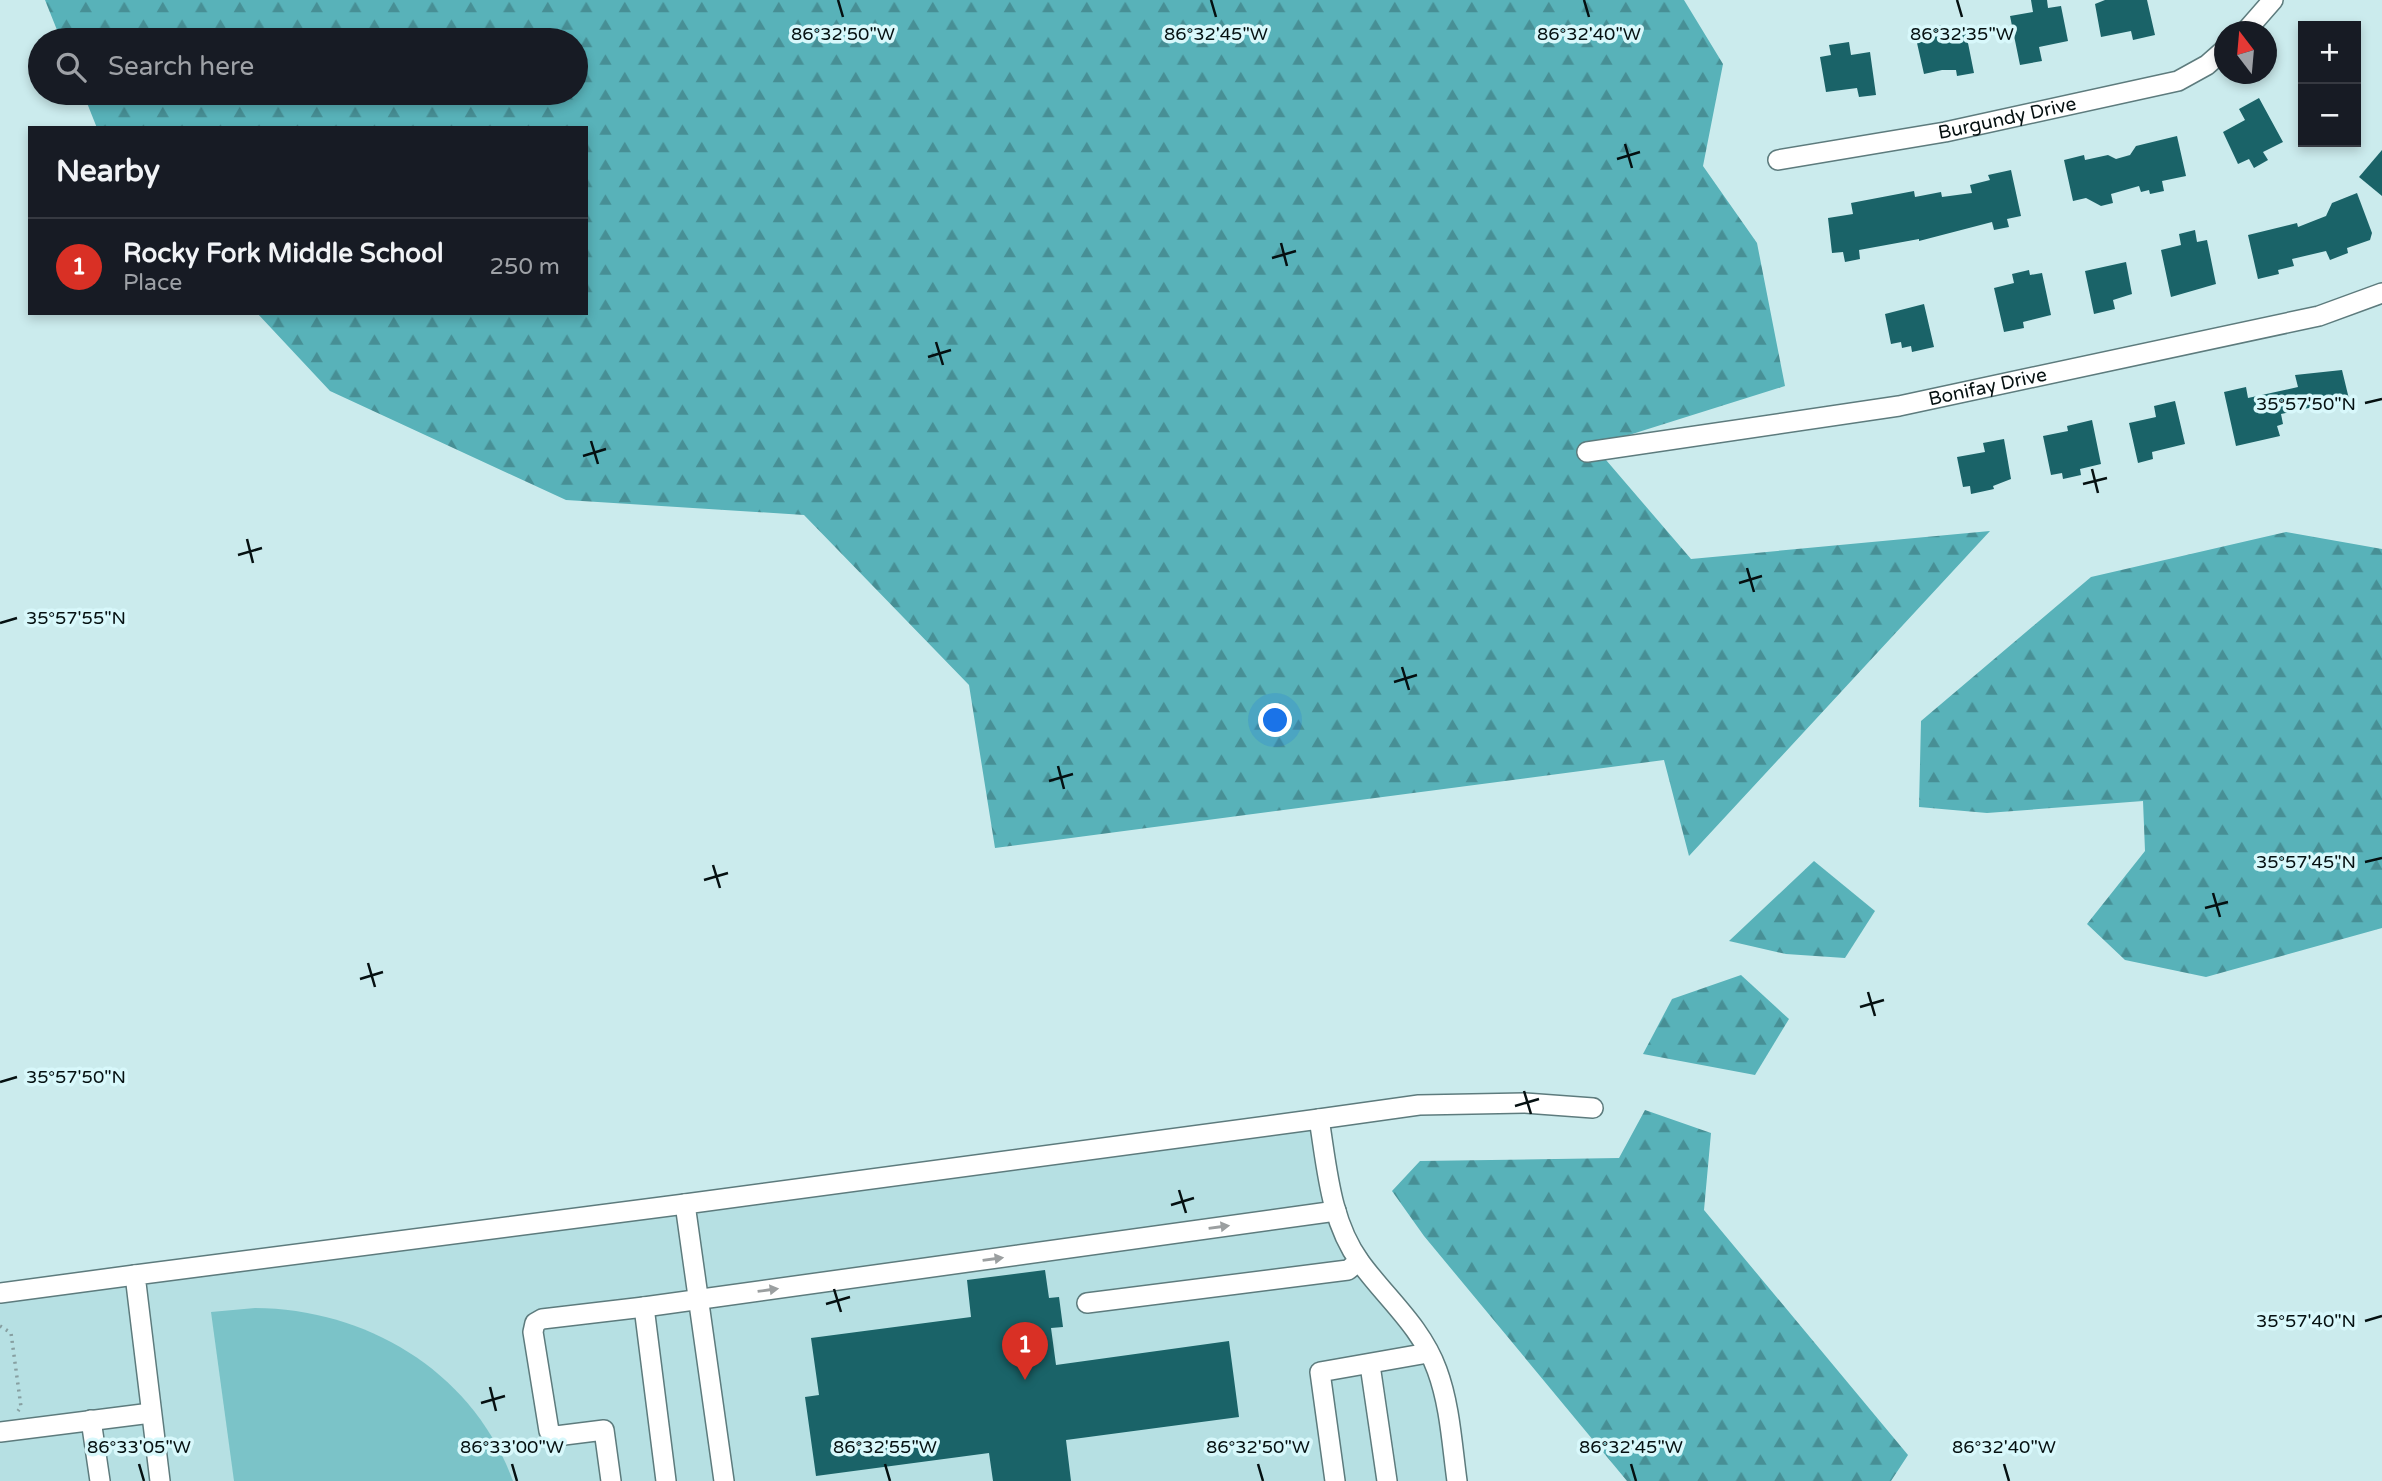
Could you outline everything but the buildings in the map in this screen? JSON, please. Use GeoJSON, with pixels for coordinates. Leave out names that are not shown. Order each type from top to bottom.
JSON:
{"type":"FeatureCollection","features":[{"type":"Feature","properties":{"kind":"street"},"geometry":{"type":"LineString","coordinates":[[2255,21],[2273,0]]}},
{"type":"Feature","properties":{"kind":"street","name":"Burgundy Drive"},"geometry":{"type":"LineString","coordinates":[[1778,160],[1945,132],[2178,82],[2214,59]]}},
{"type":"Feature","properties":{"kind":"street","name":"Bonifay Drive"},"geometry":{"type":"LineString","coordinates":[[1587,452],[1899,406],[2319,316],[2382,293]]}},
{"type":"Feature","properties":{"kind":"street"},"geometry":{"type":"LineString","coordinates":[[0,1293],[1419,1105],[1525,1103],[1593,1108]]}},
{"type":"Feature","properties":{"kind":"street"},"geometry":{"type":"LineString","coordinates":[[1319,1119],[1336,1211],[1359,1261],[1405,1314],[1437,1371],[1457,1481]]}},
{"type":"Feature","properties":{"kind":"street"},"geometry":{"type":"LineString","coordinates":[[685,1204],[724,1481]]}},
{"type":"Feature","properties":{"kind":"street"},"geometry":{"type":"LineString","coordinates":[[611,1481],[604,1430],[556,1436],[549,1431],[533,1332],[535,1323],[1336,1211]]}},
{"type":"Feature","properties":{"kind":"street"},"geometry":{"type":"LineString","coordinates":[[1087,1303],[1348,1270],[1359,1261]]}},
{"type":"Feature","properties":{"kind":"street"},"geometry":{"type":"LineString","coordinates":[[135,1275],[160,1481]]}},
{"type":"Feature","properties":{"kind":"street"},"geometry":{"type":"LineString","coordinates":[[644,1307],[666,1481]]}},
{"type":"Feature","properties":{"kind":"street"},"geometry":{"type":"LineString","coordinates":[[1335,1481],[1320,1373],[1428,1353]]}},
{"type":"Feature","properties":{"kind":"street"},"geometry":{"type":"LineString","coordinates":[[1370,1365],[1387,1481]]}},
{"type":"Feature","properties":{"kind":"street"},"geometry":{"type":"LineString","coordinates":[[5,1424],[91,1420],[151,1413]]}},
{"type":"Feature","properties":{"kind":"street"},"geometry":{"type":"LineString","coordinates":[[91,1420],[100,1481]]}},
{"type":"Feature","properties":{"kind":"path"},"geometry":{"type":"LineString","coordinates":[[0,1326],[11,1333],[21,1407],[5,1424]]}},
{"type":"Feature","properties":{"kind":"shaded area"},"geometry":{"type":"Polygon","coordinates":[[[1319,1119],[1336,1211],[1428,1353],[1457,1481],[0,1481],[0,1293],[1319,1119]]]}},
{"type":"Feature","properties":{"kind":"shaded area"},"geometry":{"type":"Polygon","coordinates":[[[255,1308],[297,1311],[337,1320],[376,1334],[411,1354],[444,1379],[472,1408],[495,1442],[513,1481],[234,1481],[211,1312],[255,1308]]]}},
{"type":"Feature","properties":{"kind":"green space"},"geometry":{"type":"Polygon","coordinates":[[[45,0],[1684,0],[1723,64],[1703,166],[1757,243],[1785,386],[1594,446],[1691,559],[1990,531],[1689,856],[1664,760],[995,848],[969,685],[804,515],[566,500],[330,391],[259,315],[588,315],[588,126],[96,126],[88,105],[588,105],[588,28],[56,28],[45,0]]]}},
{"type":"Feature","properties":{"kind":"green space"},"geometry":{"type":"Polygon","coordinates":[[[2286,532],[2382,549],[2382,928],[2206,977],[2125,960],[2087,924],[2145,851],[2143,801],[1987,813],[1919,807],[1921,721],[2091,577],[2286,532]]]}},
{"type":"Feature","properties":{"kind":"green space"},"geometry":{"type":"Polygon","coordinates":[[[1814,861],[1875,911],[1845,958],[1786,954],[1729,941],[1814,861]]]}},
{"type":"Feature","properties":{"kind":"green space"},"geometry":{"type":"Polygon","coordinates":[[[1741,975],[1789,1019],[1755,1075],[1643,1054],[1672,999],[1741,975]]]}},
{"type":"Feature","properties":{"kind":"green space"},"geometry":{"type":"Polygon","coordinates":[[[1645,1110],[1711,1133],[1704,1210],[1908,1455],[1891,1481],[1627,1481],[1424,1236],[1392,1191],[1420,1161],[1619,1158],[1645,1110]]]}},
{"type":"Feature","properties":{"kind":"place","name":"Rocky Fork Middle School"},"geometry":{"type":"Point","coordinates":[1025,1380]}}]}
